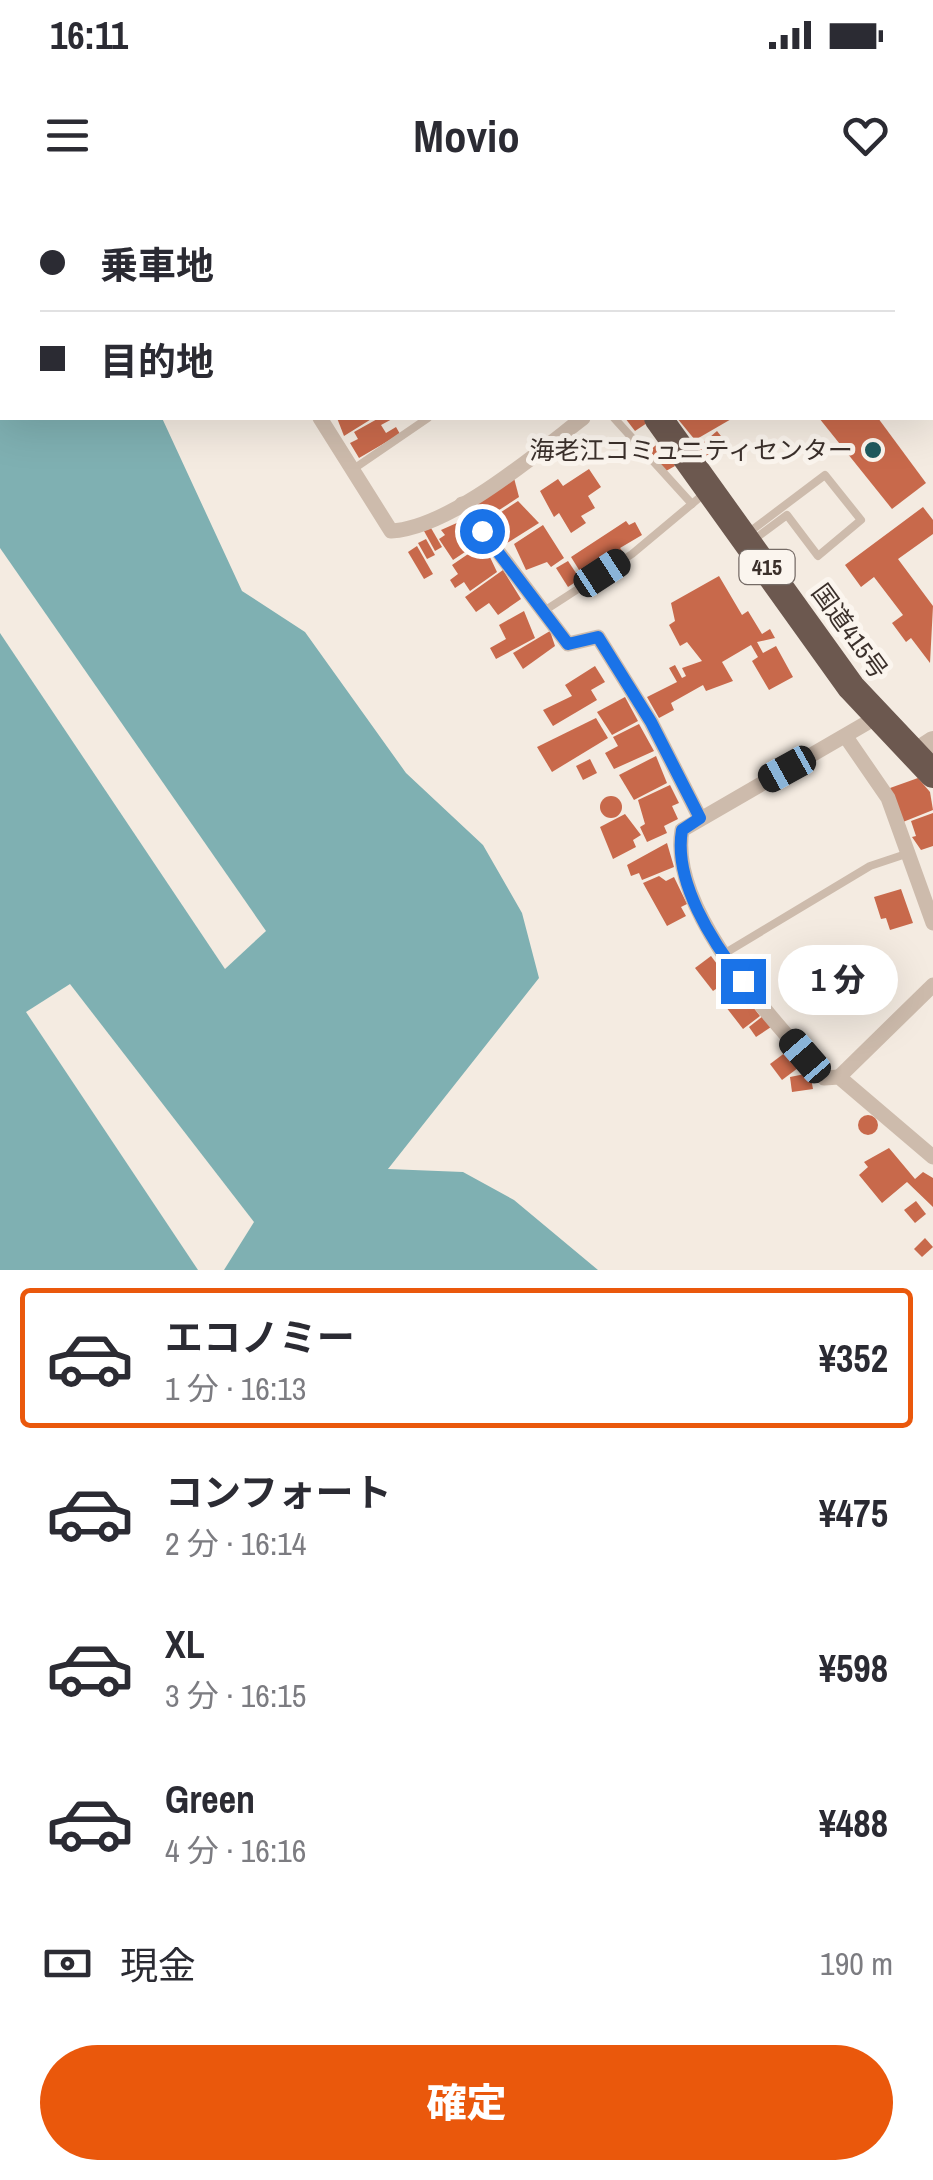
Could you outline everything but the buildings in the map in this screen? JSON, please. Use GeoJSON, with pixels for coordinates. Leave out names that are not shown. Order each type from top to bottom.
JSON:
{"type":"FeatureCollection","features":[{"type":"Feature","properties":{"kind":"highway","name":"国道415号"},"geometry":{"type":"LineString","coordinates":[[659,420],[701,497],[747,539],[877,716],[923,748],[933,774]]}},
{"type":"Feature","properties":{"kind":"street"},"geometry":{"type":"LineString","coordinates":[[321,420],[390,531],[407,530],[462,504],[580,420]]}},
{"type":"Feature","properties":{"kind":"street"},"geometry":{"type":"LineString","coordinates":[[462,504],[568,644],[598,637],[651,722],[700,818]]}},
{"type":"Feature","properties":{"kind":"street"},"geometry":{"type":"LineString","coordinates":[[877,716],[682,830],[678,850],[704,923],[722,955],[824,1078],[839,1077],[933,985]]}},
{"type":"Feature","properties":{"kind":"street"},"geometry":{"type":"LineString","coordinates":[[846,736],[888,798],[933,923]]}},
{"type":"Feature","properties":{"kind":"street"},"geometry":{"type":"LineString","coordinates":[[839,1077],[933,1157]]}},
{"type":"Feature","properties":{"kind":"lane"},"geometry":{"type":"LineString","coordinates":[[352,470],[425,420]]}},
{"type":"Feature","properties":{"kind":"lane"},"geometry":{"type":"LineString","coordinates":[[544,611],[632,554],[701,497],[616,420]]}},
{"type":"Feature","properties":{"kind":"lane"},"geometry":{"type":"LineString","coordinates":[[825,474],[861,520],[818,556],[787,515],[747,539],[825,474]]}},
{"type":"Feature","properties":{"kind":"lane"},"geometry":{"type":"LineString","coordinates":[[722,955],[870,866],[909,853]]}},
{"type":"Feature","properties":{"kind":"water"},"geometry":{"type":"Polygon","coordinates":[[[0,420],[163,420],[242,591],[305,632],[406,773],[483,845],[522,913],[539,978],[388,1169],[463,1172],[514,1200],[598,1270],[0,1270],[0,420]]]}},
{"type":"Feature","properties":{"kind":"pier"},"geometry":{"type":"Polygon","coordinates":[[[0,548],[266,931],[225,969],[0,633],[0,548]]]}},
{"type":"Feature","properties":{"kind":"pier"},"geometry":{"type":"Polygon","coordinates":[[[70,984],[254,1222],[224,1270],[198,1270],[26,1012],[70,984]]]}},
{"type":"Feature","properties":{"kind":"place","name":"海老江コミュニティセンター"},"geometry":{"type":"Point","coordinates":[873,450]}},
{"type":"Feature","properties":{"kind":"route"},"geometry":{"type":"LineString","coordinates":[[482,531],[568,644],[598,637],[651,722],[700,818],[682,830],[678,850],[704,923],[743,981]]}}]}
